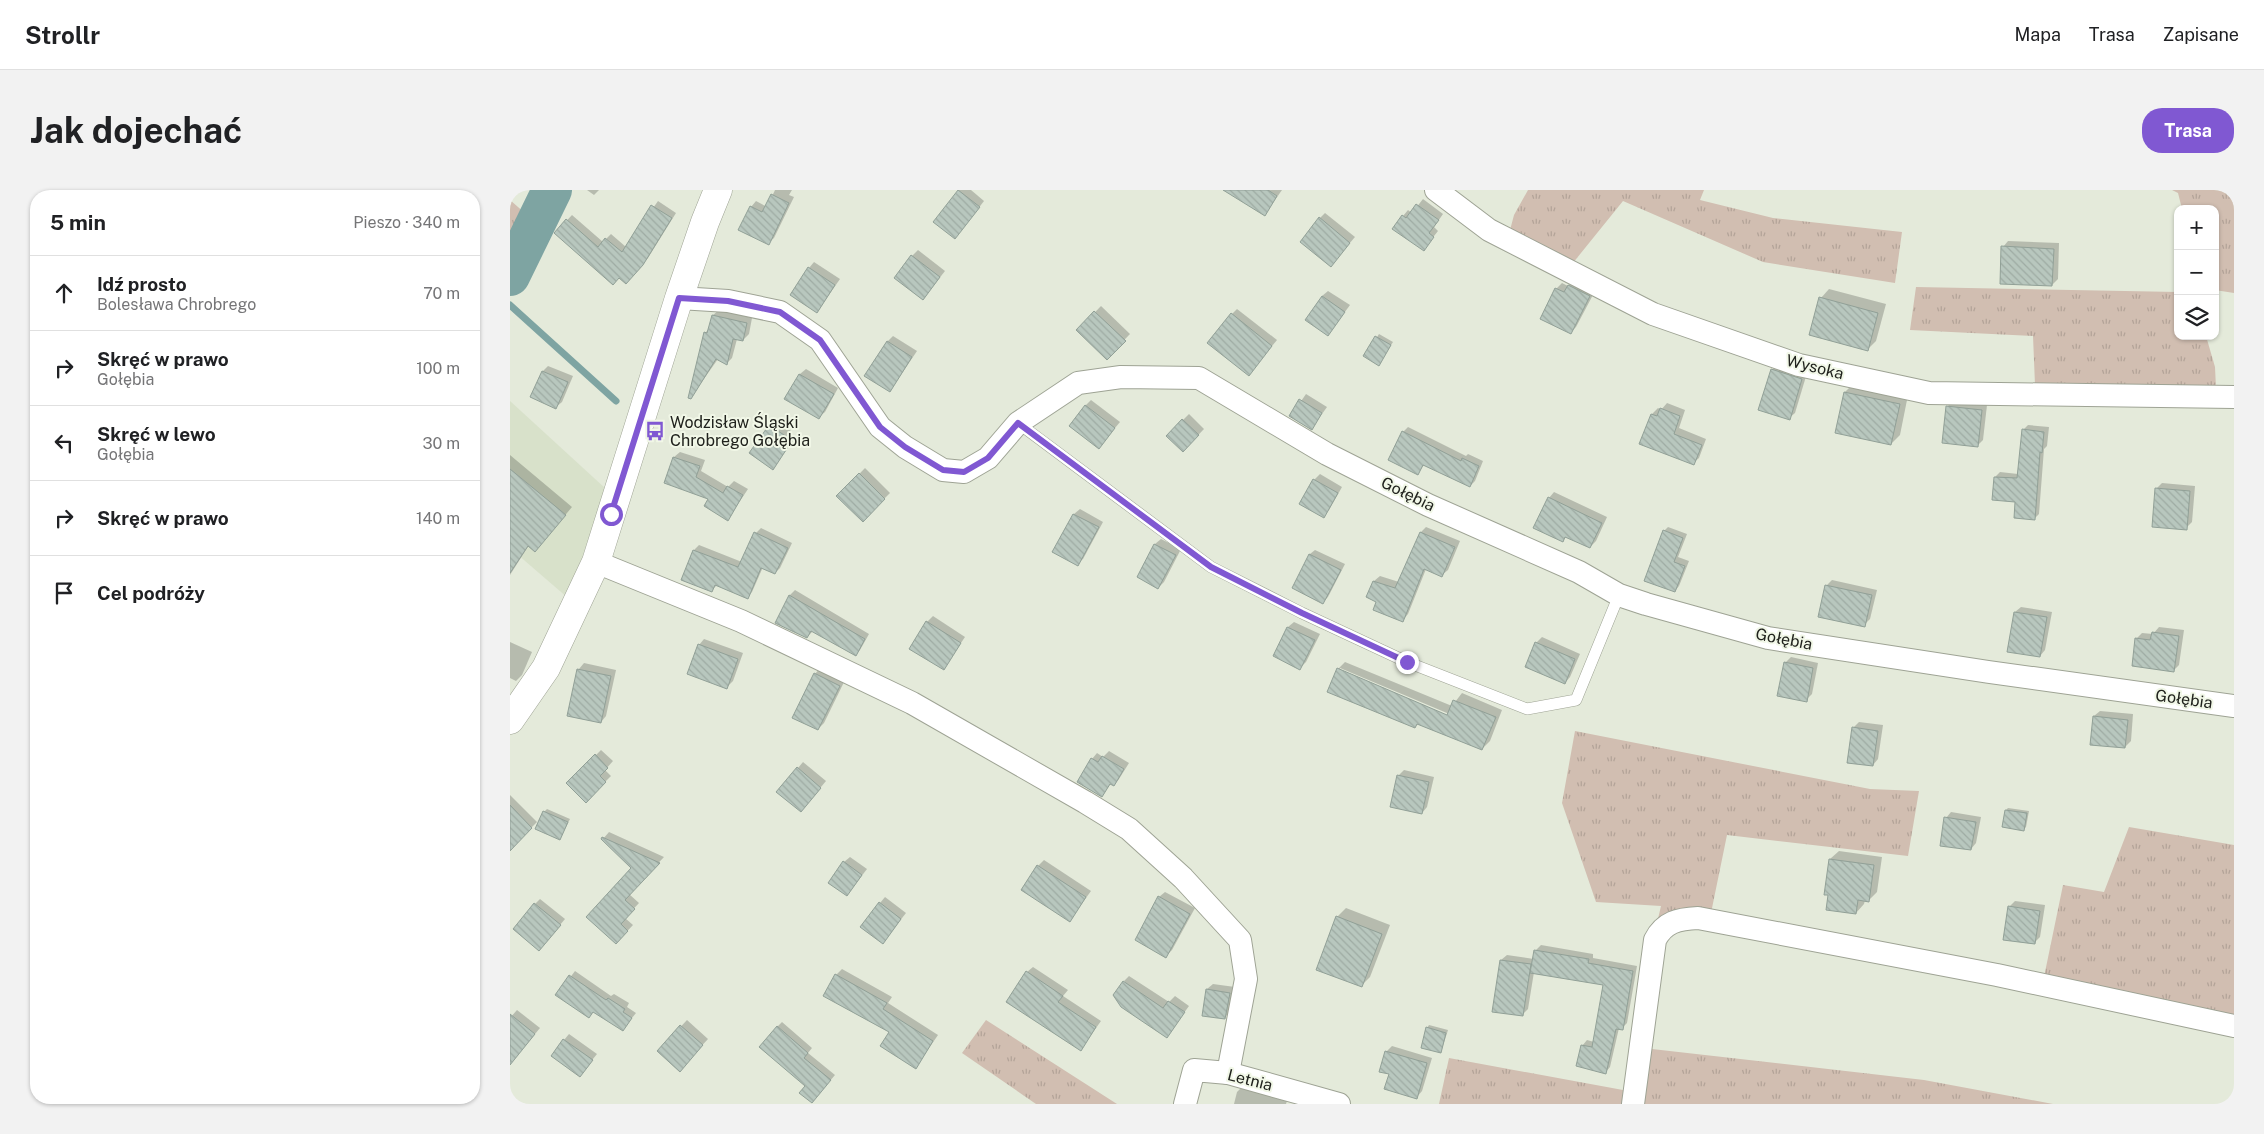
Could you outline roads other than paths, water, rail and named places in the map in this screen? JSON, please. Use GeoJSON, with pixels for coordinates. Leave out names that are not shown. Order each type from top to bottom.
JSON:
{"type":"FeatureCollection","features":[{"type":"Feature","properties":{"kind":"street"},"geometry":{"type":"LineString","coordinates":[[510,720],[546,668],[596,562],[679,298],[718,190]]}},
{"type":"Feature","properties":{"kind":"street","name":"Wysoka"},"geometry":{"type":"LineString","coordinates":[[1436,190],[1489,230],[1653,314],[1799,365],[1929,393],[2234,396]]}},
{"type":"Feature","properties":{"kind":"street","name":"Gołębia"},"geometry":{"type":"LineString","coordinates":[[679,298],[728,301],[780,312],[820,340],[880,427],[905,447],[943,470],[964,472],[988,458],[1018,423],[1078,383],[1121,377],[1199,378],[1326,454],[1428,505],[1579,572],[1619,595],[1768,638],[1989,672],[2234,706]]}},
{"type":"Feature","properties":{"kind":"street"},"geometry":{"type":"LineString","coordinates":[[596,562],[741,621],[912,703],[1085,802],[1129,830],[1184,878],[1240,940],[1246,979],[1228,1073]]}},
{"type":"Feature","properties":{"kind":"street"},"geometry":{"type":"LineString","coordinates":[[1633,1104],[1655,940],[1666,924],[1686,918],[1698,918],[1996,975],[2234,1026]]}},
{"type":"Feature","properties":{"kind":"street","name":"Letnia"},"geometry":{"type":"LineString","coordinates":[[1185,1104],[1194,1070],[1228,1073],[1340,1104]]}},
{"type":"Feature","properties":{"kind":"lane"},"geometry":{"type":"LineString","coordinates":[[1018,423],[1211,567],[1302,613],[1407,662],[1527,709],[1576,700],[1619,595]]}},
{"type":"Feature","properties":{"kind":"waterway"},"geometry":{"type":"LineString","coordinates":[[510,276],[552,190]]}},
{"type":"Feature","properties":{"kind":"waterway"},"geometry":{"type":"LineString","coordinates":[[510,305],[616,401]]}},
{"type":"Feature","properties":{"kind":"place","name":"Wodzisław Śląski Chrobrego Gołębia"},"geometry":{"type":"Point","coordinates":[655,431]}}]}
